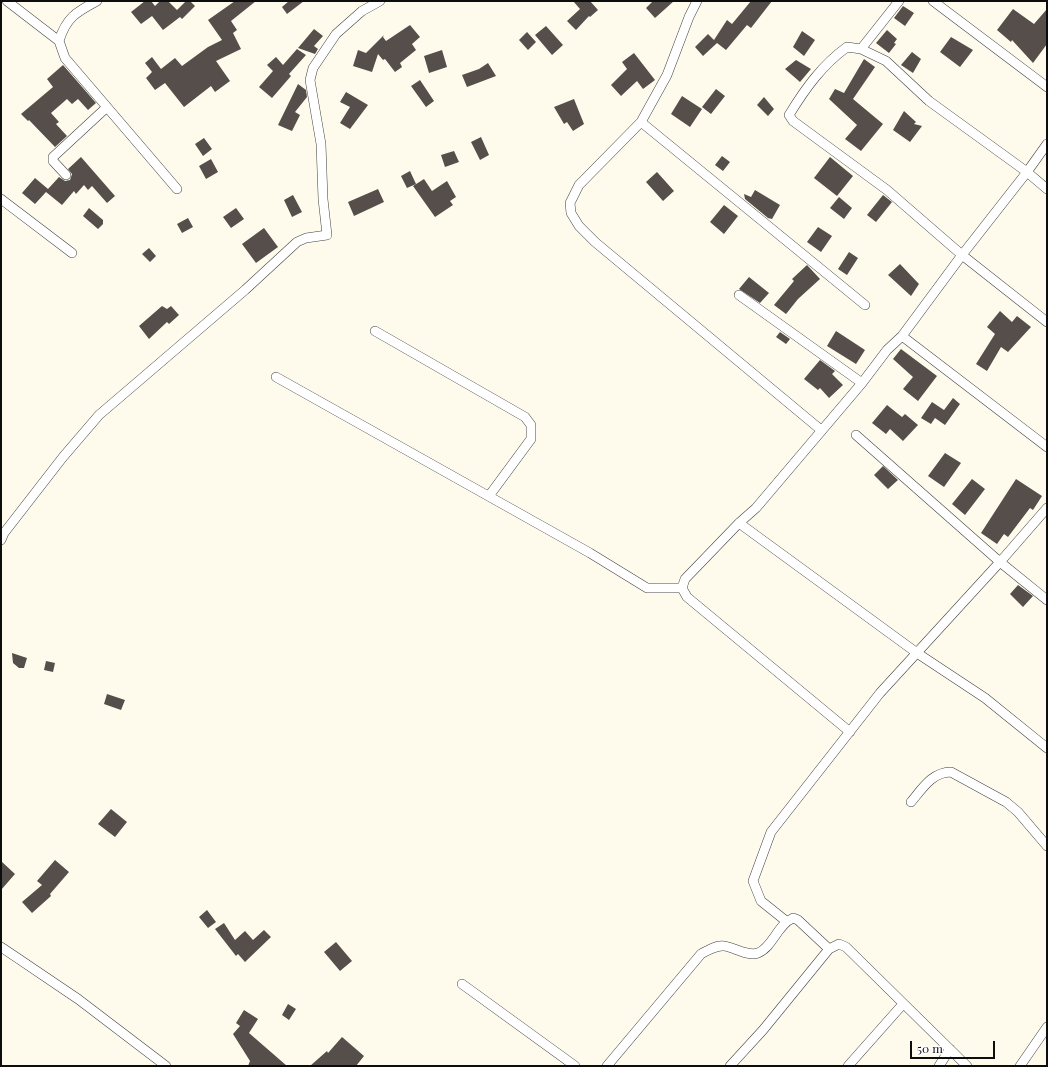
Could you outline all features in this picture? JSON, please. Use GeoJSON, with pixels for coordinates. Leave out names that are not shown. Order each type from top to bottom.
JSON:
{"type":"FeatureCollection","features":[{"type":"Feature","properties":{"kind":"street"},"geometry":{"type":"LineString","coordinates":[[7,1],[59,41],[64,58],[177,189]]}},
{"type":"Feature","properties":{"kind":"street"},"geometry":{"type":"LineString","coordinates":[[59,41],[66,24],[74,15],[97,1]]}},
{"type":"Feature","properties":{"kind":"street"},"geometry":{"type":"LineString","coordinates":[[1,540],[4,533],[63,457],[100,415],[245,290],[297,242],[306,238],[327,235],[323,199],[321,144],[310,80],[313,68],[336,34],[362,11],[380,1]]}},
{"type":"Feature","properties":{"kind":"street"},"geometry":{"type":"LineString","coordinates":[[697,1],[689,17],[667,76],[642,122],[579,185],[570,203],[571,213],[579,226],[595,242],[821,430]]}},
{"type":"Feature","properties":{"kind":"street"},"geometry":{"type":"LineString","coordinates":[[862,49],[899,1]]}},
{"type":"Feature","properties":{"kind":"street"},"geometry":{"type":"LineString","coordinates":[[933,1],[1047,87]]}},
{"type":"Feature","properties":{"kind":"street"},"geometry":{"type":"LineString","coordinates":[[1047,189],[1027,172],[929,101],[886,61],[862,49],[847,47],[833,57],[805,88],[789,115],[793,121],[887,190],[962,255],[1047,322]]}},
{"type":"Feature","properties":{"kind":"street"},"geometry":{"type":"LineString","coordinates":[[66,174],[53,161],[53,157],[107,107]]}},
{"type":"Feature","properties":{"kind":"street"},"geometry":{"type":"LineString","coordinates":[[642,122],[865,305]]}},
{"type":"Feature","properties":{"kind":"street"},"geometry":{"type":"LineString","coordinates":[[850,732],[686,597],[682,588],[685,579],[739,523],[756,508],[862,383],[887,350],[902,336],[1047,144]]}},
{"type":"Feature","properties":{"kind":"street"},"geometry":{"type":"LineString","coordinates":[[1,199],[72,253]]}},
{"type":"Feature","properties":{"kind":"street"},"geometry":{"type":"LineString","coordinates":[[739,294],[862,383]]}},
{"type":"Feature","properties":{"kind":"street"},"geometry":{"type":"LineString","coordinates":[[375,331],[525,417],[531,425],[531,439],[490,496]]}},
{"type":"Feature","properties":{"kind":"street"},"geometry":{"type":"LineString","coordinates":[[902,336],[1047,448]]}},
{"type":"Feature","properties":{"kind":"street"},"geometry":{"type":"LineString","coordinates":[[276,377],[490,496],[590,553],[647,588],[682,588]]}},
{"type":"Feature","properties":{"kind":"street"},"geometry":{"type":"LineString","coordinates":[[856,435],[1000,562],[1047,600]]}},
{"type":"Feature","properties":{"kind":"street"},"geometry":{"type":"LineString","coordinates":[[786,921],[761,901],[753,881],[771,832],[880,693],[1000,562],[1047,508]]}},
{"type":"Feature","properties":{"kind":"street"},"geometry":{"type":"LineString","coordinates":[[739,523],[917,653],[985,698],[1047,748]]}},
{"type":"Feature","properties":{"kind":"street"},"geometry":{"type":"LineString","coordinates":[[911,802],[933,776],[942,772],[951,772],[1006,802],[1018,812],[1047,846]]}},
{"type":"Feature","properties":{"kind":"street"},"geometry":{"type":"LineString","coordinates":[[607,1066],[701,954],[713,948],[724,946],[757,954],[764,950],[786,921],[793,918],[798,920],[829,949]]}},
{"type":"Feature","properties":{"kind":"street"},"geometry":{"type":"LineString","coordinates":[[730,1066],[763,1030],[829,949],[839,944],[846,947],[968,1066]]}},
{"type":"Feature","properties":{"kind":"street"},"geometry":{"type":"LineString","coordinates":[[1,947],[78,999],[166,1066]]}},
{"type":"Feature","properties":{"kind":"street"},"geometry":{"type":"LineString","coordinates":[[462,984],[575,1066]]}},
{"type":"Feature","properties":{"kind":"street"},"geometry":{"type":"LineString","coordinates":[[848,1066],[903,1004]]}},
{"type":"Feature","properties":{"kind":"street"},"geometry":{"type":"LineString","coordinates":[[1020,1066],[1047,1027]]}},
{"type":"Feature","properties":{"kind":"street"},"geometry":{"type":"LineString","coordinates":[[939,1066],[950,1049]]}},
{"type":"Feature","properties":{"kind":"building"},"geometry":{"type":"Polygon","coordinates":[[[145,1],[151,1],[155,6],[160,1],[168,1],[177,10],[186,1],[190,1],[195,6],[182,19],[180,17],[163,30],[152,16],[141,24],[131,12],[145,1]]]}},
{"type":"Feature","properties":{"kind":"building"},"geometry":{"type":"Polygon","coordinates":[[[235,1],[256,1],[231,21],[237,30],[233,33],[241,49],[216,61],[230,81],[215,92],[211,86],[184,107],[165,83],[155,90],[146,78],[152,72],[145,63],[152,57],[161,69],[175,58],[182,66],[208,47],[222,40],[208,20],[235,1]]]}},
{"type":"Feature","properties":{"kind":"building"},"geometry":{"type":"Polygon","coordinates":[[[289,1],[304,1],[287,14],[282,7],[289,1]]]}},
{"type":"Feature","properties":{"kind":"building"},"geometry":{"type":"Polygon","coordinates":[[[573,1],[590,1],[598,10],[590,17],[589,16],[576,30],[567,21],[580,9],[573,1]]]}},
{"type":"Feature","properties":{"kind":"building"},"geometry":{"type":"Polygon","coordinates":[[[653,1],[674,1],[655,18],[646,8],[653,1]]]}},
{"type":"Feature","properties":{"kind":"building"},"geometry":{"type":"Polygon","coordinates":[[[751,1],[772,1],[751,28],[747,25],[726,50],[717,43],[703,56],[695,47],[708,34],[714,40],[727,20],[732,24],[751,1]]]}},
{"type":"Feature","properties":{"kind":"building"},"geometry":{"type":"Polygon","coordinates":[[[903,6],[914,13],[905,26],[894,18],[903,6]]]}},
{"type":"Feature","properties":{"kind":"building"},"geometry":{"type":"Polygon","coordinates":[[[1013,9],[1034,24],[1047,9],[1047,44],[1033,63],[1012,40],[1011,42],[997,30],[1013,9]]]}},
{"type":"Feature","properties":{"kind":"building"},"geometry":{"type":"Polygon","coordinates":[[[410,25],[420,37],[412,44],[416,50],[400,63],[402,67],[395,72],[385,59],[383,60],[378,54],[372,72],[353,66],[358,50],[366,53],[384,35],[383,37],[386,41],[410,25]]]}},
{"type":"Feature","properties":{"kind":"building"},"geometry":{"type":"Polygon","coordinates":[[[546,26],[563,45],[552,55],[535,35],[546,26]]]}},
{"type":"Feature","properties":{"kind":"building"},"geometry":{"type":"Polygon","coordinates":[[[314,29],[323,36],[314,46],[318,49],[315,54],[298,48],[314,29]]]}},
{"type":"Feature","properties":{"kind":"building"},"geometry":{"type":"Polygon","coordinates":[[[887,30],[897,39],[894,43],[896,44],[889,53],[876,43],[887,30]]]}},
{"type":"Feature","properties":{"kind":"building"},"geometry":{"type":"Polygon","coordinates":[[[802,31],[815,40],[804,56],[793,47],[802,31]]]}},
{"type":"Feature","properties":{"kind":"building"},"geometry":{"type":"Polygon","coordinates":[[[527,32],[536,42],[528,50],[519,40],[527,32]]]}},
{"type":"Feature","properties":{"kind":"building"},"geometry":{"type":"Polygon","coordinates":[[[951,37],[973,50],[960,67],[940,52],[951,37]]]}},
{"type":"Feature","properties":{"kind":"building"},"geometry":{"type":"Polygon","coordinates":[[[297,49],[306,55],[289,74],[291,76],[272,98],[259,87],[273,71],[267,65],[276,57],[283,65],[297,49]]]}},
{"type":"Feature","properties":{"kind":"building"},"geometry":{"type":"Polygon","coordinates":[[[442,50],[447,67],[429,73],[424,56],[442,50]]]}},
{"type":"Feature","properties":{"kind":"building"},"geometry":{"type":"Polygon","coordinates":[[[912,52],[921,59],[913,73],[901,65],[912,52]]]}},
{"type":"Feature","properties":{"kind":"building"},"geometry":{"type":"Polygon","coordinates":[[[634,53],[655,80],[643,89],[637,81],[621,96],[611,85],[627,69],[622,62],[634,53]]]}},
{"type":"Feature","properties":{"kind":"building"},"geometry":{"type":"Polygon","coordinates":[[[864,59],[875,67],[853,99],[883,124],[861,151],[845,139],[857,125],[829,99],[835,89],[844,93],[864,59]]]}},
{"type":"Feature","properties":{"kind":"building"},"geometry":{"type":"Polygon","coordinates":[[[796,60],[811,69],[800,82],[785,69],[796,60]]]}},
{"type":"Feature","properties":{"kind":"building"},"geometry":{"type":"Polygon","coordinates":[[[488,63],[496,76],[467,87],[462,75],[479,69],[488,63]]]}},
{"type":"Feature","properties":{"kind":"building"},"geometry":{"type":"Polygon","coordinates":[[[63,65],[96,103],[88,110],[78,99],[72,104],[67,99],[51,113],[59,122],[56,124],[67,136],[55,147],[29,120],[28,121],[21,114],[53,87],[47,79],[63,65]]]}},
{"type":"Feature","properties":{"kind":"building"},"geometry":{"type":"Polygon","coordinates":[[[420,80],[434,101],[426,107],[411,86],[420,80]]]}},
{"type":"Feature","properties":{"kind":"building"},"geometry":{"type":"Polygon","coordinates":[[[298,84],[306,90],[307,97],[295,112],[300,115],[292,131],[278,125],[298,84]]]}},
{"type":"Feature","properties":{"kind":"building"},"geometry":{"type":"Polygon","coordinates":[[[716,89],[725,96],[711,114],[702,107],[716,89]]]}},
{"type":"Feature","properties":{"kind":"building"},"geometry":{"type":"Polygon","coordinates":[[[346,92],[368,105],[350,129],[340,123],[350,107],[340,102],[346,92]]]}},
{"type":"Feature","properties":{"kind":"building"},"geometry":{"type":"Polygon","coordinates":[[[682,96],[702,109],[690,127],[671,114],[682,96]]]}},
{"type":"Feature","properties":{"kind":"building"},"geometry":{"type":"Polygon","coordinates":[[[764,97],[774,109],[768,116],[757,105],[764,97]]]}},
{"type":"Feature","properties":{"kind":"building"},"geometry":{"type":"Polygon","coordinates":[[[574,99],[584,124],[573,131],[567,122],[564,124],[554,107],[574,99]]]}},
{"type":"Feature","properties":{"kind":"building"},"geometry":{"type":"Polygon","coordinates":[[[904,111],[916,122],[914,124],[922,126],[910,142],[893,130],[904,111]]]}},
{"type":"Feature","properties":{"kind":"building"},"geometry":{"type":"Polygon","coordinates":[[[481,137],[489,155],[480,160],[471,142],[481,137]]]}},
{"type":"Feature","properties":{"kind":"building"},"geometry":{"type":"Polygon","coordinates":[[[204,138],[212,149],[203,156],[195,144],[204,138]]]}},
{"type":"Feature","properties":{"kind":"building"},"geometry":{"type":"Polygon","coordinates":[[[454,151],[459,162],[445,167],[441,155],[454,151]]]}},
{"type":"Feature","properties":{"kind":"building"},"geometry":{"type":"Polygon","coordinates":[[[722,156],[730,162],[723,171],[715,165],[722,156]]]}},
{"type":"Feature","properties":{"kind":"building"},"geometry":{"type":"Polygon","coordinates":[[[81,157],[115,196],[107,203],[92,186],[88,190],[84,185],[76,194],[74,191],[62,205],[46,192],[35,204],[22,193],[35,178],[48,189],[59,177],[65,181],[70,180],[72,174],[68,169],[81,157]]]}},
{"type":"Feature","properties":{"kind":"building"},"geometry":{"type":"Polygon","coordinates":[[[830,157],[853,176],[837,196],[814,178],[830,157]]]}},
{"type":"Feature","properties":{"kind":"building"},"geometry":{"type":"Polygon","coordinates":[[[211,159],[218,172],[206,179],[199,166],[211,159]]]}},
{"type":"Feature","properties":{"kind":"building"},"geometry":{"type":"Polygon","coordinates":[[[410,171],[416,184],[407,188],[401,176],[410,171]]]}},
{"type":"Feature","properties":{"kind":"building"},"geometry":{"type":"Polygon","coordinates":[[[657,172],[674,191],[663,201],[646,182],[657,172]]]}},
{"type":"Feature","properties":{"kind":"building"},"geometry":{"type":"Polygon","coordinates":[[[424,179],[432,191],[447,181],[456,197],[450,201],[453,205],[435,217],[413,186],[424,179]]]}},
{"type":"Feature","properties":{"kind":"building"},"geometry":{"type":"Polygon","coordinates":[[[378,189],[384,202],[354,216],[348,202],[378,189]]]}},
{"type":"Feature","properties":{"kind":"building"},"geometry":{"type":"Polygon","coordinates":[[[755,190],[780,205],[772,219],[768,218],[745,199],[744,194],[751,197],[755,190]]]}},
{"type":"Feature","properties":{"kind":"building"},"geometry":{"type":"Polygon","coordinates":[[[293,195],[302,212],[292,217],[284,200],[293,195]]]}},
{"type":"Feature","properties":{"kind":"building"},"geometry":{"type":"Polygon","coordinates":[[[883,195],[892,202],[876,222],[867,215],[883,195]]]}},
{"type":"Feature","properties":{"kind":"building"},"geometry":{"type":"Polygon","coordinates":[[[839,197],[852,208],[844,219],[830,208],[839,197]]]}},
{"type":"Feature","properties":{"kind":"building"},"geometry":{"type":"Polygon","coordinates":[[[724,205],[738,216],[724,234],[710,222],[724,205]]]}},
{"type":"Feature","properties":{"kind":"building"},"geometry":{"type":"Polygon","coordinates":[[[89,208],[103,220],[103,224],[98,229],[83,216],[89,208]]]}},
{"type":"Feature","properties":{"kind":"building"},"geometry":{"type":"Polygon","coordinates":[[[236,208],[244,219],[231,228],[223,217],[236,208]]]}},
{"type":"Feature","properties":{"kind":"building"},"geometry":{"type":"Polygon","coordinates":[[[188,218],[193,227],[182,233],[177,224],[188,218]]]}},
{"type":"Feature","properties":{"kind":"building"},"geometry":{"type":"Polygon","coordinates":[[[818,227],[832,236],[821,252],[807,242],[818,227]]]}},
{"type":"Feature","properties":{"kind":"building"},"geometry":{"type":"Polygon","coordinates":[[[264,228],[278,247],[256,263],[242,244],[264,228]]]}},
{"type":"Feature","properties":{"kind":"building"},"geometry":{"type":"Polygon","coordinates":[[[149,248],[156,256],[150,262],[142,254],[149,248]]]}},
{"type":"Feature","properties":{"kind":"building"},"geometry":{"type":"Polygon","coordinates":[[[849,252],[858,258],[847,275],[838,269],[849,252]]]}},
{"type":"Feature","properties":{"kind":"building"},"geometry":{"type":"Polygon","coordinates":[[[900,264],[919,284],[911,296],[888,275],[900,264]]]}},
{"type":"Feature","properties":{"kind":"building"},"geometry":{"type":"Polygon","coordinates":[[[807,265],[820,279],[798,299],[786,314],[774,305],[794,281],[792,279],[807,265]]]}},
{"type":"Feature","properties":{"kind":"building"},"geometry":{"type":"Polygon","coordinates":[[[749,277],[769,293],[760,303],[739,289],[749,277]]]}},
{"type":"Feature","properties":{"kind":"building"},"geometry":{"type":"Polygon","coordinates":[[[162,306],[167,309],[171,306],[179,315],[169,324],[167,322],[149,339],[139,326],[162,306]]]}},
{"type":"Feature","properties":{"kind":"building"},"geometry":{"type":"Polygon","coordinates":[[[1000,311],[1012,322],[1017,316],[1031,327],[1008,352],[1001,347],[987,371],[976,364],[995,334],[987,327],[1000,311]]]}},
{"type":"Feature","properties":{"kind":"building"},"geometry":{"type":"Polygon","coordinates":[[[836,331],[865,350],[856,364],[827,346],[836,331]]]}},
{"type":"Feature","properties":{"kind":"building"},"geometry":{"type":"Polygon","coordinates":[[[780,332],[790,339],[786,344],[776,337],[780,332]]]}},
{"type":"Feature","properties":{"kind":"building"},"geometry":{"type":"Polygon","coordinates":[[[901,349],[937,376],[918,401],[903,389],[913,377],[893,359],[901,349]]]}},
{"type":"Feature","properties":{"kind":"building"},"geometry":{"type":"Polygon","coordinates":[[[820,360],[835,371],[832,374],[843,385],[829,398],[820,388],[818,390],[804,379],[820,360]]]}},
{"type":"Feature","properties":{"kind":"building"},"geometry":{"type":"Polygon","coordinates":[[[953,398],[960,404],[945,425],[935,418],[931,424],[921,418],[932,402],[944,410],[953,398]]]}},
{"type":"Feature","properties":{"kind":"building"},"geometry":{"type":"Polygon","coordinates":[[[887,405],[902,417],[905,414],[918,425],[903,441],[890,429],[886,434],[872,423],[887,405]]]}},
{"type":"Feature","properties":{"kind":"building"},"geometry":{"type":"Polygon","coordinates":[[[945,453],[961,463],[944,487],[928,476],[945,453]]]}},
{"type":"Feature","properties":{"kind":"building"},"geometry":{"type":"Polygon","coordinates":[[[883,466],[898,480],[888,489],[874,475],[883,466]]]}},
{"type":"Feature","properties":{"kind":"building"},"geometry":{"type":"Polygon","coordinates":[[[972,479],[985,489],[965,515],[952,504],[972,479]]]}},
{"type":"Feature","properties":{"kind":"building"},"geometry":{"type":"Polygon","coordinates":[[[1016,479],[1042,496],[1033,510],[1030,508],[1008,537],[1004,534],[997,544],[981,533],[1016,479]]]}},
{"type":"Feature","properties":{"kind":"building"},"geometry":{"type":"Polygon","coordinates":[[[1018,585],[1033,596],[1023,607],[1010,594],[1018,585]]]}},
{"type":"Feature","properties":{"kind":"building"},"geometry":{"type":"Polygon","coordinates":[[[12,653],[27,658],[24,668],[19,668],[13,663],[12,653]]]}},
{"type":"Feature","properties":{"kind":"building"},"geometry":{"type":"Polygon","coordinates":[[[46,661],[55,663],[53,672],[44,670],[46,661]]]}},
{"type":"Feature","properties":{"kind":"building"},"geometry":{"type":"Polygon","coordinates":[[[107,694],[125,700],[121,710],[104,704],[107,694]]]}},
{"type":"Feature","properties":{"kind":"building"},"geometry":{"type":"Polygon","coordinates":[[[111,809],[127,822],[115,837],[98,824],[111,809]]]}},
{"type":"Feature","properties":{"kind":"building"},"geometry":{"type":"Polygon","coordinates":[[[55,860],[69,872],[50,894],[51,896],[32,913],[22,902],[42,885],[37,881],[55,860]]]}},
{"type":"Feature","properties":{"kind":"building"},"geometry":{"type":"Polygon","coordinates":[[[1,861],[15,874],[1,890],[1,861]]]}},
{"type":"Feature","properties":{"kind":"building"},"geometry":{"type":"Polygon","coordinates":[[[207,910],[216,922],[208,928],[199,917],[207,910]]]}},
{"type":"Feature","properties":{"kind":"building"},"geometry":{"type":"Polygon","coordinates":[[[224,923],[235,940],[245,931],[253,940],[264,930],[271,937],[245,962],[238,954],[236,956],[215,929],[224,923]]]}},
{"type":"Feature","properties":{"kind":"building"},"geometry":{"type":"Polygon","coordinates":[[[336,942],[352,961],[340,971],[324,952],[336,942]]]}},
{"type":"Feature","properties":{"kind":"building"},"geometry":{"type":"Polygon","coordinates":[[[288,1004],[296,1009],[289,1020],[282,1015],[288,1004]]]}},
{"type":"Feature","properties":{"kind":"building"},"geometry":{"type":"Polygon","coordinates":[[[244,1010],[258,1019],[249,1033],[287,1066],[248,1066],[250,1061],[233,1034],[240,1026],[236,1023],[244,1010]]]}},
{"type":"Feature","properties":{"kind":"building"},"geometry":{"type":"Polygon","coordinates":[[[342,1037],[364,1056],[356,1066],[310,1066],[327,1051],[328,1053],[342,1037]]]}}]}
